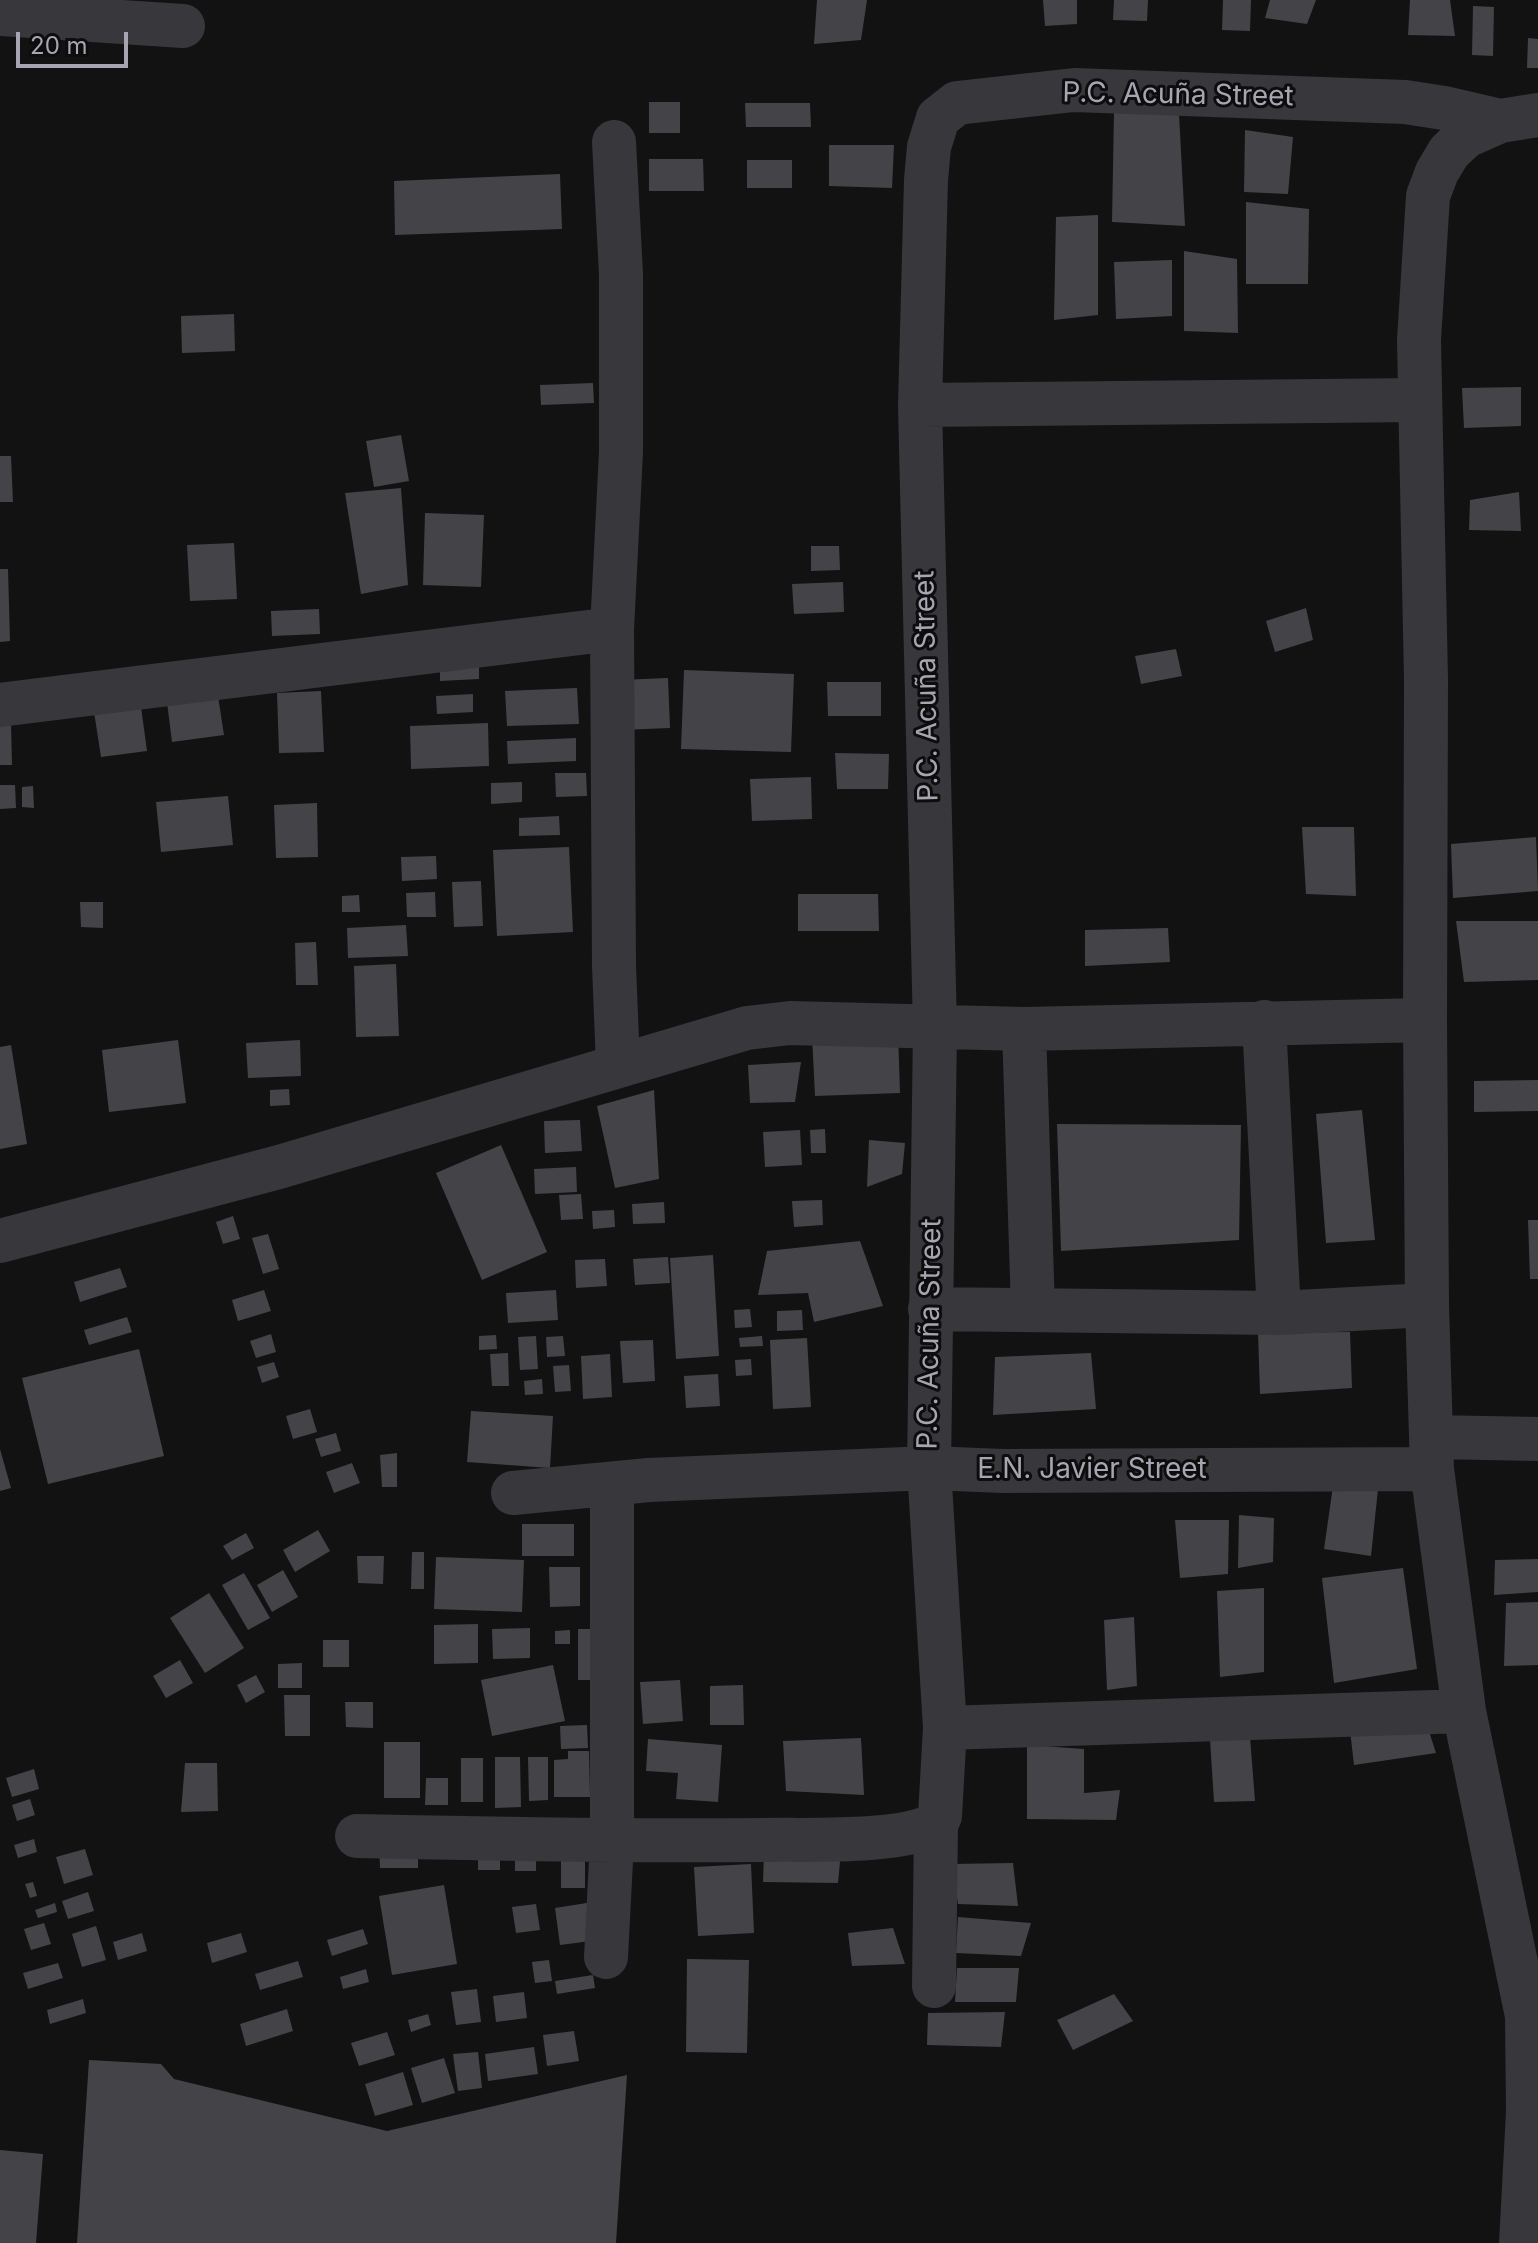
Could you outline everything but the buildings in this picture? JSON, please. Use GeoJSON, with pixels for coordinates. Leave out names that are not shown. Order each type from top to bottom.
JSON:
{"type":"FeatureCollection","features":[{"type":"Feature","properties":{"kind":"street"},"geometry":{"type":"LineString","coordinates":[[0,14],[183,26]]}},
{"type":"Feature","properties":{"kind":"street","name":"P.C. Acuña Street"},"geometry":{"type":"LineString","coordinates":[[934,1986],[936,1824],[940,1816],[945,1728],[929,1468],[935,1028],[920,405],[926,180],[929,147],[938,118],[957,103],[1074,90],[1405,102],[1519,118]]}},
{"type":"Feature","properties":{"kind":"street"},"geometry":{"type":"LineString","coordinates":[[1519,118],[1466,136],[1449,152],[1428,196],[1419,340],[1419,400],[1426,680],[1427,1305],[1432,1453],[1464,1711],[1527,2016],[1528,2112],[1521,2243]]}},
{"type":"Feature","properties":{"kind":"street"},"geometry":{"type":"LineString","coordinates":[[614,142],[621,274],[621,452],[612,629],[614,966],[618,1065]]}},
{"type":"Feature","properties":{"kind":"street"},"geometry":{"type":"LineString","coordinates":[[920,405],[1419,400]]}},
{"type":"Feature","properties":{"kind":"street"},"geometry":{"type":"LineString","coordinates":[[0,705],[612,629]]}},
{"type":"Feature","properties":{"kind":"street"},"geometry":{"type":"LineString","coordinates":[[0,1241],[279,1167],[747,1028],[820,1023],[1024,1029],[1425,1020]]}},
{"type":"Feature","properties":{"kind":"street"},"geometry":{"type":"LineString","coordinates":[[1264,1022],[1279,1313]]}},
{"type":"Feature","properties":{"kind":"street"},"geometry":{"type":"LineString","coordinates":[[1024,1029],[1033,1310]]}},
{"type":"Feature","properties":{"kind":"street"},"geometry":{"type":"LineString","coordinates":[[930,1309],[1279,1313],[1427,1305]]}},
{"type":"Feature","properties":{"kind":"street","name":"E.N. Javier Street"},"geometry":{"type":"LineString","coordinates":[[513,1493],[649,1480],[929,1468],[1003,1471],[1432,1453],[1538,1439]]}},
{"type":"Feature","properties":{"kind":"street"},"geometry":{"type":"LineString","coordinates":[[606,1957],[612,1841],[612,1485]]}},
{"type":"Feature","properties":{"kind":"street"},"geometry":{"type":"LineString","coordinates":[[945,1728],[1464,1711]]}},
{"type":"Feature","properties":{"kind":"street"},"geometry":{"type":"LineString","coordinates":[[357,1836],[612,1841],[840,1839],[912,1833],[936,1824]]}}]}
